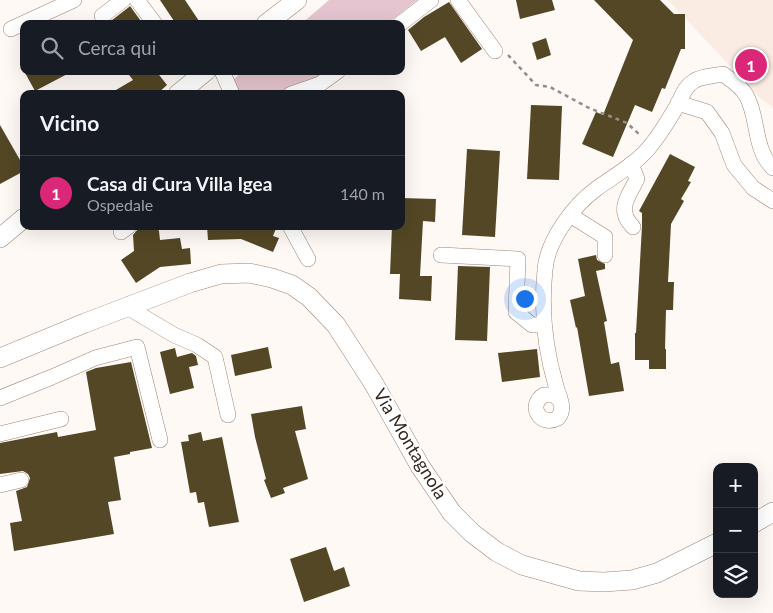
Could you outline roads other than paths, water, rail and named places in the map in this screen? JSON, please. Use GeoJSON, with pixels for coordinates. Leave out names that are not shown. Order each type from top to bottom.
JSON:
{"type":"FeatureCollection","features":[{"type":"Feature","properties":{"kind":"main road"},"geometry":{"type":"LineString","coordinates":[[271,20],[297,0]]}},
{"type":"Feature","properties":{"kind":"main road"},"geometry":{"type":"LineString","coordinates":[[182,90],[197,75]]}},
{"type":"Feature","properties":{"kind":"main road"},"geometry":{"type":"LineString","coordinates":[[0,238],[20,221]]}},
{"type":"Feature","properties":{"kind":"main road","name":"Via Montagnola"},"geometry":{"type":"LineString","coordinates":[[0,358],[190,283],[221,274],[248,273],[272,278],[292,285],[309,297],[336,325],[374,384],[420,466],[452,513],[472,533],[497,552],[522,566],[579,581],[604,582],[632,580],[657,574],[713,546]]}},
{"type":"Feature","properties":{"kind":"main road"},"geometry":{"type":"LineString","coordinates":[[758,521],[773,512]]}},
{"type":"Feature","properties":{"kind":"street"},"geometry":{"type":"LineString","coordinates":[[31,20],[74,0]]}},
{"type":"Feature","properties":{"kind":"street"},"geometry":{"type":"LineString","coordinates":[[102,16],[123,0]]}},
{"type":"Feature","properties":{"kind":"street"},"geometry":{"type":"LineString","coordinates":[[137,0],[152,20]]}},
{"type":"Feature","properties":{"kind":"street"},"geometry":{"type":"LineString","coordinates":[[149,0],[163,20]]}},
{"type":"Feature","properties":{"kind":"street"},"geometry":{"type":"LineString","coordinates":[[405,20],[430,0]]}},
{"type":"Feature","properties":{"kind":"street"},"geometry":{"type":"LineString","coordinates":[[458,0],[494,44],[468,0]]}},
{"type":"Feature","properties":{"kind":"street"},"geometry":{"type":"LineString","coordinates":[[11,29],[20,25]]}},
{"type":"Feature","properties":{"kind":"street"},"geometry":{"type":"LineString","coordinates":[[555,384],[540,397],[536,405],[536,412],[542,419],[549,421],[558,418],[561,414],[562,406],[555,384],[544,325],[543,293],[545,267],[552,243],[570,215],[594,190],[631,164],[651,146],[678,104],[683,92],[694,81],[723,74],[735,82],[746,95],[761,149],[773,168]]}},
{"type":"Feature","properties":{"kind":"street"},"geometry":{"type":"LineString","coordinates":[[224,75],[230,90]]}},
{"type":"Feature","properties":{"kind":"street"},"geometry":{"type":"LineString","coordinates":[[303,90],[320,84],[332,75]]}},
{"type":"Feature","properties":{"kind":"street"},"geometry":{"type":"LineString","coordinates":[[678,104],[707,112],[722,133],[734,165],[753,188],[773,200]]}},
{"type":"Feature","properties":{"kind":"street"},"geometry":{"type":"LineString","coordinates":[[631,164],[637,179],[624,207],[625,220],[633,228]]}},
{"type":"Feature","properties":{"kind":"street"},"geometry":{"type":"LineString","coordinates":[[570,215],[604,237],[604,255]]}},
{"type":"Feature","properties":{"kind":"street"},"geometry":{"type":"LineString","coordinates":[[292,230],[308,259]]}},
{"type":"Feature","properties":{"kind":"street"},"geometry":{"type":"LineString","coordinates":[[441,255],[518,259],[516,312],[532,325],[544,325]]}},
{"type":"Feature","properties":{"kind":"street"},"geometry":{"type":"LineString","coordinates":[[127,308],[174,335],[198,344],[215,357],[228,415]]}},
{"type":"Feature","properties":{"kind":"street"},"geometry":{"type":"LineString","coordinates":[[0,398],[52,378],[95,358],[137,347],[160,440]]}},
{"type":"Feature","properties":{"kind":"street"},"geometry":{"type":"LineString","coordinates":[[540,397],[549,394],[555,395],[561,402]]}},
{"type":"Feature","properties":{"kind":"street"},"geometry":{"type":"LineString","coordinates":[[0,434],[61,419]]}},
{"type":"Feature","properties":{"kind":"street"},"geometry":{"type":"LineString","coordinates":[[0,485],[21,480]]}},
{"type":"Feature","properties":{"kind":"place","name":"Casa di Cura Villa Igea"},"geometry":{"type":"Point","coordinates":[751,65]}}]}
